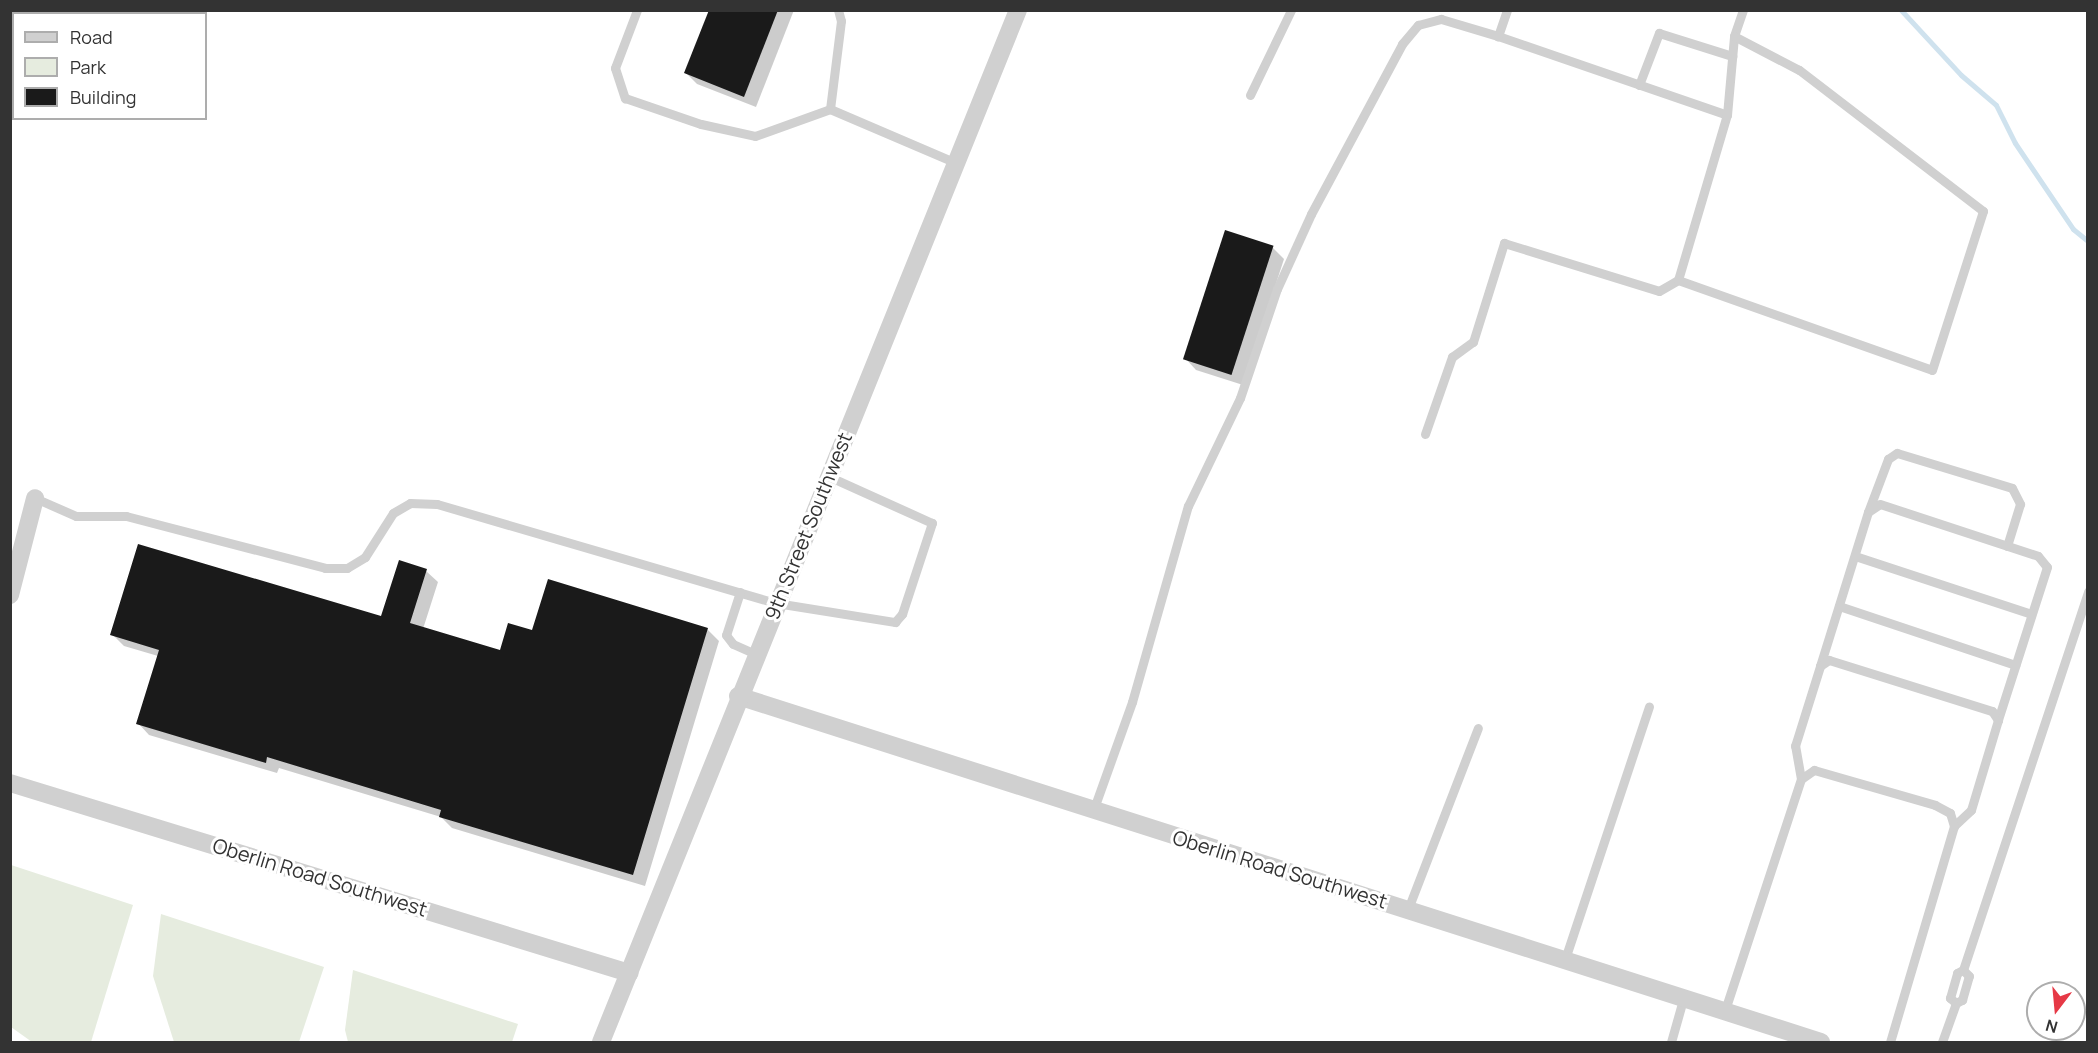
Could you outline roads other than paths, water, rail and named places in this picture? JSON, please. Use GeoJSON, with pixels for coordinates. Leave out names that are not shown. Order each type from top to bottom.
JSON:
{"type":"FeatureCollection","features":[{"type":"Feature","properties":{"kind":"street","name":"9th Street Southwest"},"geometry":{"type":"LineString","coordinates":[[601,1042],[738,696],[1018,10]]}},
{"type":"Feature","properties":{"kind":"street"},"geometry":{"type":"LineString","coordinates":[[10,595],[35,498]]}},
{"type":"Feature","properties":{"kind":"street","name":"Oberlin Road Southwest"},"geometry":{"type":"LineString","coordinates":[[738,696],[1093,811],[1684,996],[1821,1042]]}},
{"type":"Feature","properties":{"kind":"street","name":"Oberlin Road Southwest"},"geometry":{"type":"LineString","coordinates":[[10,783],[628,973]]}},
{"type":"Feature","properties":{"kind":"lane"},"geometry":{"type":"LineString","coordinates":[[637,10],[615,68],[625,98],[701,124],[755,136],[830,109],[956,163]]}},
{"type":"Feature","properties":{"kind":"lane"},"geometry":{"type":"LineString","coordinates":[[830,109],[841,21],[838,10]]}},
{"type":"Feature","properties":{"kind":"lane"},"geometry":{"type":"LineString","coordinates":[[1250,95],[1291,10]]}},
{"type":"Feature","properties":{"kind":"lane"},"geometry":{"type":"LineString","coordinates":[[1498,36],[1507,10]]}},
{"type":"Feature","properties":{"kind":"lane"},"geometry":{"type":"LineString","coordinates":[[1425,434],[1452,357],[1473,342],[1504,243],[1659,291],[1678,280],[1727,115],[1734,36],[1743,10]]}},
{"type":"Feature","properties":{"kind":"lane"},"geometry":{"type":"LineString","coordinates":[[1093,811],[1132,702],[1188,506],[1240,398],[1277,289],[1311,214],[1402,44],[1418,25],[1441,19],[1498,36],[1727,115]]}},
{"type":"Feature","properties":{"kind":"lane"},"geometry":{"type":"LineString","coordinates":[[1639,85],[1659,33],[1732,56]]}},
{"type":"Feature","properties":{"kind":"lane"},"geometry":{"type":"LineString","coordinates":[[1678,280],[1932,370],[1983,211],[1798,70],[1734,36]]}},
{"type":"Feature","properties":{"kind":"lane"},"geometry":{"type":"LineString","coordinates":[[1725,1010],[1801,779],[1795,746],[1868,512],[1888,459],[1897,453],[2012,488],[2020,504],[2007,546]]}},
{"type":"Feature","properties":{"kind":"lane"},"geometry":{"type":"LineString","coordinates":[[35,498],[76,516],[126,516],[325,568],[346,568],[365,557],[393,513],[410,502],[437,504],[776,603],[895,622],[902,614],[932,523],[828,476]]}},
{"type":"Feature","properties":{"kind":"lane"},"geometry":{"type":"LineString","coordinates":[[1868,512],[1880,504],[2038,556],[2047,567],[1971,810],[1954,826],[1890,1042]]}},
{"type":"Feature","properties":{"kind":"lane"},"geometry":{"type":"LineString","coordinates":[[1855,556],[2031,614]]}},
{"type":"Feature","properties":{"kind":"lane"},"geometry":{"type":"LineString","coordinates":[[1942,1042],[1956,1003],[1962,1000],[1969,976],[1963,970],[2088,591]]}},
{"type":"Feature","properties":{"kind":"lane"},"geometry":{"type":"LineString","coordinates":[[740,592],[726,635],[733,644],[755,654]]}},
{"type":"Feature","properties":{"kind":"lane"},"geometry":{"type":"LineString","coordinates":[[1839,606],[2015,665]]}},
{"type":"Feature","properties":{"kind":"lane"},"geometry":{"type":"LineString","coordinates":[[1820,666],[1839,660],[1992,711],[1998,720]]}},
{"type":"Feature","properties":{"kind":"lane"},"geometry":{"type":"LineString","coordinates":[[1565,959],[1649,707]]}},
{"type":"Feature","properties":{"kind":"lane"},"geometry":{"type":"LineString","coordinates":[[1407,909],[1478,728]]}},
{"type":"Feature","properties":{"kind":"lane"},"geometry":{"type":"LineString","coordinates":[[1801,779],[1814,770],[1935,805],[1950,813],[1954,826]]}},
{"type":"Feature","properties":{"kind":"lane"},"geometry":{"type":"LineString","coordinates":[[1671,1042],[1684,996]]}},
{"type":"Feature","properties":{"kind":"waterway"},"geometry":{"type":"LineString","coordinates":[[1901,10],[1961,75],[1996,105],[2015,143],[2073,229],[2088,241]]}}]}
